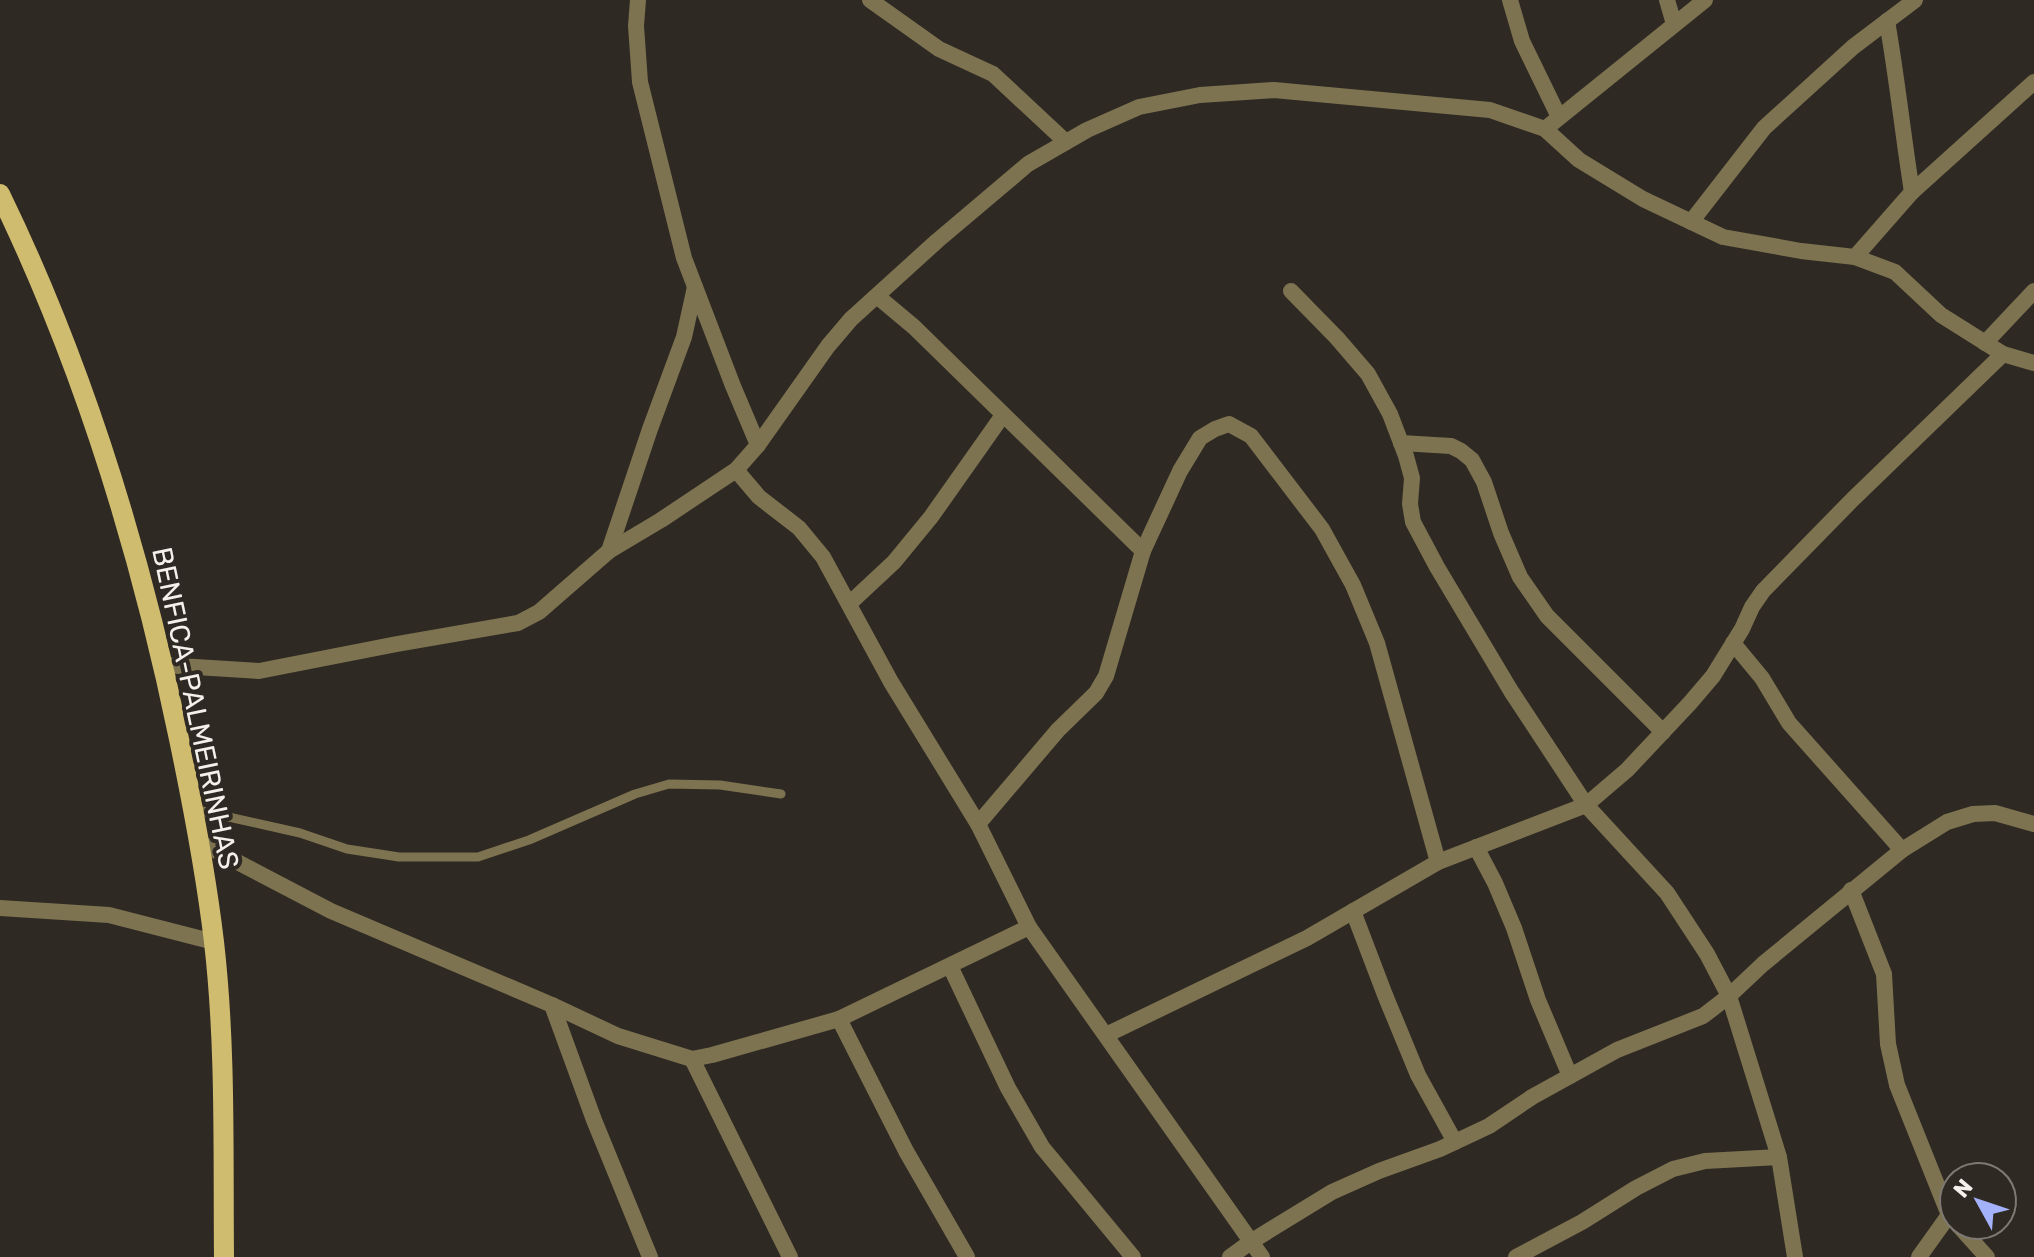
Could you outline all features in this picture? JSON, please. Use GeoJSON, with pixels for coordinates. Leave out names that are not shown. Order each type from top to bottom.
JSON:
{"type":"FeatureCollection","features":[{"type":"Feature","properties":{"kind":"main road","name":"BENFICA-PALMEIRINHAS"},"geometry":{"type":"LineString","coordinates":[[0,194],[86,395],[129,534],[163,665],[193,809],[214,942],[220,1009],[224,1257]]}},
{"type":"Feature","properties":{"kind":"street"},"geometry":{"type":"LineString","coordinates":[[638,0],[636,26],[640,82],[684,258],[758,445]]}},
{"type":"Feature","properties":{"kind":"street"},"geometry":{"type":"LineString","coordinates":[[870,0],[939,49],[993,74],[1066,142]]}},
{"type":"Feature","properties":{"kind":"street"},"geometry":{"type":"LineString","coordinates":[[1510,0],[1522,41],[1559,117]]}},
{"type":"Feature","properties":{"kind":"street"},"geometry":{"type":"LineString","coordinates":[[1667,0],[1674,24]]}},
{"type":"Feature","properties":{"kind":"street"},"geometry":{"type":"LineString","coordinates":[[1545,129],[1705,0]]}},
{"type":"Feature","properties":{"kind":"street"},"geometry":{"type":"LineString","coordinates":[[1691,222],[1764,128],[1853,47],[1915,0]]}},
{"type":"Feature","properties":{"kind":"street"},"geometry":{"type":"LineString","coordinates":[[1887,21],[1899,86],[1912,192]]}},
{"type":"Feature","properties":{"kind":"street"},"geometry":{"type":"LineString","coordinates":[[1855,257],[1912,192],[2034,82]]}},
{"type":"Feature","properties":{"kind":"street"},"geometry":{"type":"LineString","coordinates":[[163,665],[259,671],[518,623],[539,612],[609,551],[736,470],[851,319],[1028,164],[1087,130],[1139,107],[1200,95],[1274,90],[1490,110],[1545,129],[1579,160],[1643,199],[1723,237],[1855,257],[1895,272],[1941,315],[2003,354],[2034,363]]}},
{"type":"Feature","properties":{"kind":"street"},"geometry":{"type":"LineString","coordinates":[[609,551],[684,337],[695,286]]}},
{"type":"Feature","properties":{"kind":"street"},"geometry":{"type":"LineString","coordinates":[[1291,291],[1368,374],[1390,414],[1412,478],[1410,504],[1413,522],[1511,691],[1586,805],[1667,893],[1707,954],[1729,996],[1779,1157],[1795,1257]]}},
{"type":"Feature","properties":{"kind":"street"},"geometry":{"type":"LineString","coordinates":[[1985,343],[2034,291]]}},
{"type":"Feature","properties":{"kind":"street"},"geometry":{"type":"LineString","coordinates":[[877,296],[914,327],[1143,551]]}},
{"type":"Feature","properties":{"kind":"street"},"geometry":{"type":"LineString","coordinates":[[1106,1035],[1307,938],[1438,862],[1586,805],[1627,770],[1713,676],[1763,591],[2003,354]]}},
{"type":"Feature","properties":{"kind":"street"},"geometry":{"type":"LineString","coordinates":[[849,604],[894,562],[931,517],[1003,415]]}},
{"type":"Feature","properties":{"kind":"street"},"geometry":{"type":"LineString","coordinates":[[978,824],[1058,730],[1096,693],[1106,676],[1143,551],[1180,471],[1200,438],[1229,424],[1251,436],[1322,529],[1353,585],[1377,643],[1438,862]]}},
{"type":"Feature","properties":{"kind":"street"},"geometry":{"type":"LineString","coordinates":[[1401,443],[1451,446],[1472,460],[1484,482],[1520,577],[1547,616],[1663,732]]}},
{"type":"Feature","properties":{"kind":"street"},"geometry":{"type":"LineString","coordinates":[[736,470],[759,497],[799,528],[823,557],[891,682],[978,824],[1029,927],[1262,1257]]}},
{"type":"Feature","properties":{"kind":"street"},"geometry":{"type":"LineString","coordinates":[[1733,643],[1762,678],[1789,723],[1902,850]]}},
{"type":"Feature","properties":{"kind":"street"},"geometry":{"type":"LineString","coordinates":[[1230,1257],[1332,1192],[1489,1126],[1532,1097],[1617,1050],[1703,1016],[1851,890],[1902,850],[1947,822],[1973,814],[1995,813],[2034,824]]}},
{"type":"Feature","properties":{"kind":"street"},"geometry":{"type":"LineString","coordinates":[[199,842],[331,911],[618,1036],[692,1059],[839,1019],[1029,927]]}},
{"type":"Feature","properties":{"kind":"street"},"geometry":{"type":"LineString","coordinates":[[1476,847],[1514,928],[1538,1000],[1570,1076]]}},
{"type":"Feature","properties":{"kind":"street"},"geometry":{"type":"LineString","coordinates":[[1851,890],[1884,974],[1888,1044],[1897,1085],[1938,1182]]}},
{"type":"Feature","properties":{"kind":"street"},"geometry":{"type":"LineString","coordinates":[[0,908],[109,915],[214,942]]}},
{"type":"Feature","properties":{"kind":"street"},"geometry":{"type":"LineString","coordinates":[[1353,911],[1418,1075],[1455,1142]]}},
{"type":"Feature","properties":{"kind":"street"},"geometry":{"type":"LineString","coordinates":[[950,966],[1008,1088],[1042,1147],[1133,1257]]}},
{"type":"Feature","properties":{"kind":"street"},"geometry":{"type":"LineString","coordinates":[[552,1005],[594,1120],[650,1257]]}},
{"type":"Feature","properties":{"kind":"street"},"geometry":{"type":"LineString","coordinates":[[839,1019],[906,1151],[967,1257]]}},
{"type":"Feature","properties":{"kind":"street"},"geometry":{"type":"LineString","coordinates":[[692,1059],[790,1257]]}},
{"type":"Feature","properties":{"kind":"street"},"geometry":{"type":"LineString","coordinates":[[1516,1257],[1673,1169],[1705,1161],[1779,1157]]}},
{"type":"Feature","properties":{"kind":"street"},"geometry":{"type":"LineString","coordinates":[[1919,1257],[1938,1237]]}},
{"type":"Feature","properties":{"kind":"street"},"geometry":{"type":"LineString","coordinates":[[1973,1241],[1987,1257]]}},
{"type":"Feature","properties":{"kind":"lane"},"geometry":{"type":"LineString","coordinates":[[193,809],[300,833],[347,849],[399,857],[478,857],[529,840],[635,794],[669,784],[720,785],[781,794]]}}]}
